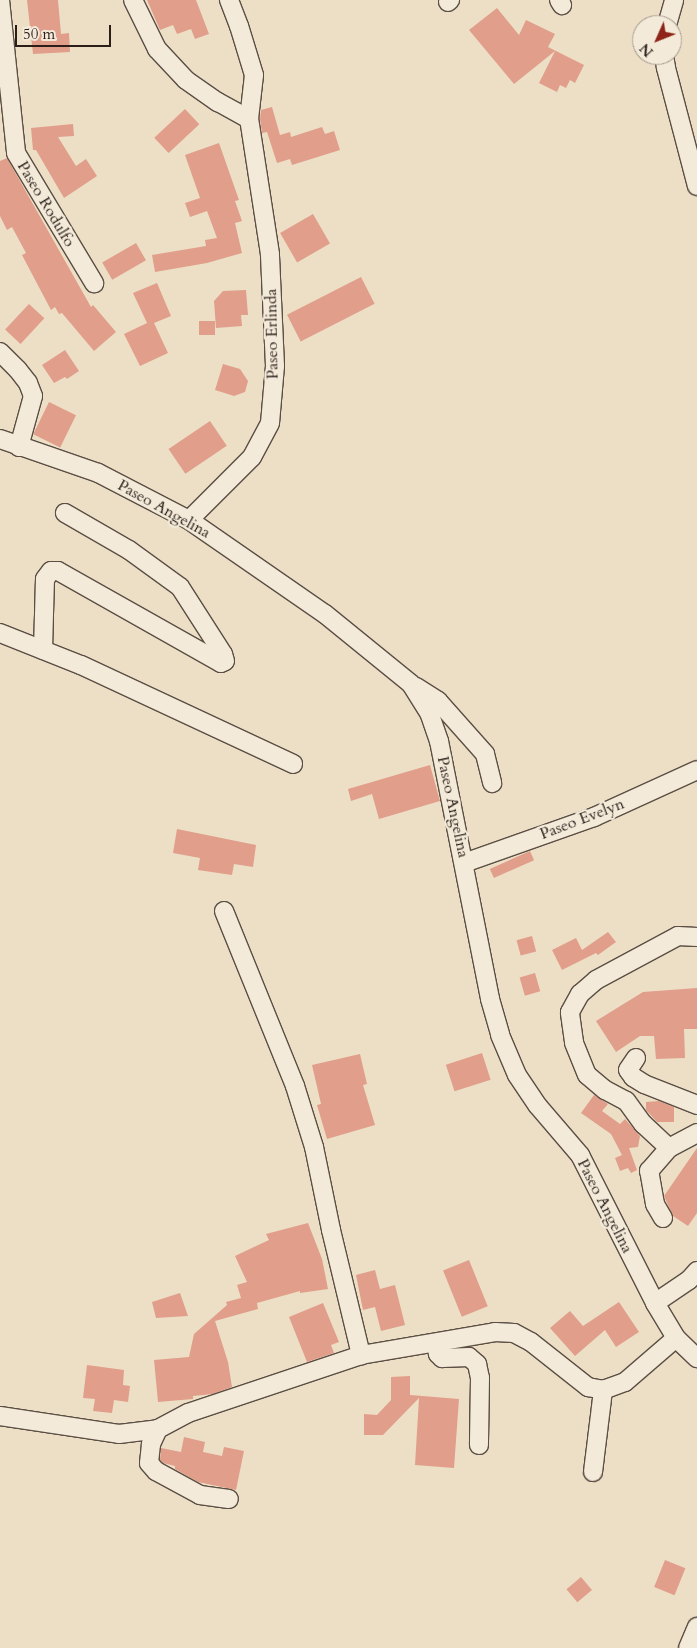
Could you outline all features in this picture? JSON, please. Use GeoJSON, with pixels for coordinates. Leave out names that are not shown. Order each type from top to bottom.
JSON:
{"type":"FeatureCollection","features":[{"type":"Feature","properties":{"kind":"street","name":"Paseo Rodulfo"},"geometry":{"type":"LineString","coordinates":[[0,0],[16,153],[94,284]]}},
{"type":"Feature","properties":{"kind":"street"},"geometry":{"type":"LineString","coordinates":[[133,0],[157,50],[181,74],[218,102],[249,119]]}},
{"type":"Feature","properties":{"kind":"street","name":"Paseo Erlinda"},"geometry":{"type":"LineString","coordinates":[[190,520],[252,457],[270,423],[275,366],[270,254],[249,119],[254,75],[229,0]]}},
{"type":"Feature","properties":{"kind":"street"},"geometry":{"type":"LineString","coordinates":[[670,15],[674,0]]}},
{"type":"Feature","properties":{"kind":"street"},"geometry":{"type":"LineString","coordinates":[[666,65],[697,186]]}},
{"type":"Feature","properties":{"kind":"street"},"geometry":{"type":"LineString","coordinates":[[0,352],[18,370],[28,384],[32,396],[19,447]]}},
{"type":"Feature","properties":{"kind":"street","name":"Paseo Angelina"},"geometry":{"type":"LineString","coordinates":[[0,439],[98,473],[190,520],[325,614],[411,684],[430,715],[439,741],[490,999],[500,1034],[517,1075],[538,1106],[580,1156],[654,1303],[676,1338],[697,1358]]}},
{"type":"Feature","properties":{"kind":"street"},"geometry":{"type":"LineString","coordinates":[[43,650],[45,579],[51,571],[58,571],[221,663],[225,661],[223,654],[180,587],[129,550],[65,513]]}},
{"type":"Feature","properties":{"kind":"street"},"geometry":{"type":"LineString","coordinates":[[0,633],[81,665],[293,764]]}},
{"type":"Feature","properties":{"kind":"street"},"geometry":{"type":"LineString","coordinates":[[411,684],[438,701],[485,754],[492,783]]}},
{"type":"Feature","properties":{"kind":"street","name":"Paseo Evelyn"},"geometry":{"type":"LineString","coordinates":[[464,863],[594,817],[697,770]]}},
{"type":"Feature","properties":{"kind":"street"},"geometry":{"type":"LineString","coordinates":[[224,911],[295,1086],[314,1147],[331,1230],[361,1354]]}},
{"type":"Feature","properties":{"kind":"street"},"geometry":{"type":"LineString","coordinates":[[669,1148],[643,1124],[626,1101],[605,1090],[588,1075],[574,1042],[570,1012],[580,994],[596,980],[678,936],[697,937]]}},
{"type":"Feature","properties":{"kind":"street"},"geometry":{"type":"LineString","coordinates":[[636,1058],[628,1070],[634,1077],[644,1084],[697,1106]]}},
{"type":"Feature","properties":{"kind":"street"},"geometry":{"type":"LineString","coordinates":[[663,1218],[654,1204],[649,1171],[669,1148],[697,1133]]}},
{"type":"Feature","properties":{"kind":"street"},"geometry":{"type":"LineString","coordinates":[[654,1303],[697,1271]]}},
{"type":"Feature","properties":{"kind":"street"},"geometry":{"type":"LineString","coordinates":[[0,1416],[119,1434],[158,1429],[188,1413],[361,1354],[495,1332],[514,1333],[538,1348],[588,1387],[603,1390],[625,1382],[676,1338]]}},
{"type":"Feature","properties":{"kind":"street"},"geometry":{"type":"LineString","coordinates":[[436,1343],[438,1354],[442,1358],[469,1357],[477,1364],[480,1378],[479,1445]]}},
{"type":"Feature","properties":{"kind":"street"},"geometry":{"type":"LineString","coordinates":[[593,1472],[603,1390]]}},
{"type":"Feature","properties":{"kind":"street"},"geometry":{"type":"LineString","coordinates":[[158,1429],[151,1444],[149,1463],[156,1472],[200,1495],[229,1499]]}},
{"type":"Feature","properties":{"kind":"street"},"geometry":{"type":"LineString","coordinates":[[688,1648],[697,1627]]}},
{"type":"Feature","properties":{"kind":"building"},"geometry":{"type":"Polygon","coordinates":[[[27,0],[58,0],[61,34],[69,33],[70,52],[33,54],[27,0]]]}},
{"type":"Feature","properties":{"kind":"building"},"geometry":{"type":"Polygon","coordinates":[[[147,0],[196,0],[209,34],[195,39],[191,29],[177,34],[173,25],[160,30],[147,0]]]}},
{"type":"Feature","properties":{"kind":"building"},"geometry":{"type":"Polygon","coordinates":[[[497,8],[519,35],[526,20],[555,34],[548,47],[584,65],[575,83],[570,80],[566,88],[560,85],[557,92],[539,83],[555,51],[514,84],[469,30],[497,8]]]}},
{"type":"Feature","properties":{"kind":"building"},"geometry":{"type":"Polygon","coordinates":[[[272,107],[280,135],[290,132],[291,137],[322,127],[325,134],[334,131],[340,150],[292,165],[290,159],[277,163],[267,132],[262,133],[260,119],[261,110],[272,107]]]}},
{"type":"Feature","properties":{"kind":"building"},"geometry":{"type":"Polygon","coordinates":[[[185,109],[199,124],[169,153],[154,138],[185,109]]]}},
{"type":"Feature","properties":{"kind":"building"},"geometry":{"type":"Polygon","coordinates":[[[73,124],[74,136],[58,137],[76,166],[86,159],[97,176],[64,198],[36,150],[33,150],[31,128],[73,124]]]}},
{"type":"Feature","properties":{"kind":"building"},"geometry":{"type":"Polygon","coordinates":[[[219,143],[239,200],[235,201],[242,221],[235,223],[242,253],[207,263],[155,272],[152,255],[206,246],[205,240],[217,238],[207,211],[190,217],[185,203],[200,198],[185,155],[219,143]]]}},
{"type":"Feature","properties":{"kind":"building"},"geometry":{"type":"Polygon","coordinates":[[[7,158],[91,307],[93,305],[116,332],[94,351],[62,313],[59,314],[55,307],[51,310],[22,255],[26,253],[12,227],[7,230],[0,216],[0,161],[7,158]]]}},
{"type":"Feature","properties":{"kind":"building"},"geometry":{"type":"Polygon","coordinates":[[[313,214],[330,243],[297,262],[280,233],[313,214]]]}},
{"type":"Feature","properties":{"kind":"building"},"geometry":{"type":"Polygon","coordinates":[[[136,243],[146,260],[112,280],[102,262],[136,243]]]}},
{"type":"Feature","properties":{"kind":"building"},"geometry":{"type":"Polygon","coordinates":[[[361,277],[375,304],[301,341],[287,315],[361,277]]]}},
{"type":"Feature","properties":{"kind":"building"},"geometry":{"type":"Polygon","coordinates":[[[157,283],[171,316],[154,323],[168,353],[140,366],[124,334],[147,323],[133,293],[157,283]]]}},
{"type":"Feature","properties":{"kind":"building"},"geometry":{"type":"Polygon","coordinates":[[[246,290],[248,315],[241,315],[242,326],[216,328],[214,301],[223,291],[246,290]]]}},
{"type":"Feature","properties":{"kind":"building"},"geometry":{"type":"Polygon","coordinates":[[[29,304],[44,318],[20,344],[5,330],[29,304]]]}},
{"type":"Feature","properties":{"kind":"building"},"geometry":{"type":"Polygon","coordinates":[[[199,321],[215,321],[215,335],[199,335],[199,321]]]}},
{"type":"Feature","properties":{"kind":"building"},"geometry":{"type":"Polygon","coordinates":[[[65,350],[79,371],[67,379],[65,377],[54,383],[42,365],[65,350]]]}},
{"type":"Feature","properties":{"kind":"building"},"geometry":{"type":"Polygon","coordinates":[[[223,364],[240,369],[248,381],[245,392],[234,396],[215,390],[223,364]]]}},
{"type":"Feature","properties":{"kind":"building"},"geometry":{"type":"Polygon","coordinates":[[[49,402],[76,415],[60,448],[33,434],[49,402]]]}},
{"type":"Feature","properties":{"kind":"building"},"geometry":{"type":"Polygon","coordinates":[[[210,421],[227,446],[185,474],[169,449],[210,421]]]}},
{"type":"Feature","properties":{"kind":"building"},"geometry":{"type":"Polygon","coordinates":[[[430,765],[440,801],[379,819],[372,794],[351,801],[348,789],[430,765]]]}},
{"type":"Feature","properties":{"kind":"building"},"geometry":{"type":"Polygon","coordinates":[[[177,829],[256,845],[253,867],[234,864],[232,875],[198,870],[200,858],[173,853],[177,829]]]}},
{"type":"Feature","properties":{"kind":"building"},"geometry":{"type":"Polygon","coordinates":[[[530,851],[534,860],[494,878],[490,869],[530,851]]]}},
{"type":"Feature","properties":{"kind":"building"},"geometry":{"type":"Polygon","coordinates":[[[608,932],[616,942],[598,955],[596,953],[562,970],[552,950],[576,938],[582,950],[608,932]]]}},
{"type":"Feature","properties":{"kind":"building"},"geometry":{"type":"Polygon","coordinates":[[[532,936],[536,951],[521,956],[517,940],[532,936]]]}},
{"type":"Feature","properties":{"kind":"building"},"geometry":{"type":"Polygon","coordinates":[[[535,973],[540,991],[525,996],[520,977],[535,973]]]}},
{"type":"Feature","properties":{"kind":"building"},"geometry":{"type":"Polygon","coordinates":[[[697,988],[697,1029],[684,1029],[685,1058],[656,1059],[654,1036],[640,1036],[616,1052],[596,1021],[643,992],[697,988]]]}},
{"type":"Feature","properties":{"kind":"building"},"geometry":{"type":"Polygon","coordinates":[[[482,1053],[491,1080],[455,1091],[446,1065],[482,1053]]]}},
{"type":"Feature","properties":{"kind":"building"},"geometry":{"type":"Polygon","coordinates":[[[360,1054],[367,1084],[363,1085],[375,1125],[327,1139],[317,1105],[321,1104],[312,1065],[360,1054]]]}},
{"type":"Feature","properties":{"kind":"building"},"geometry":{"type":"Polygon","coordinates":[[[594,1095],[608,1104],[602,1111],[620,1124],[625,1119],[640,1136],[638,1147],[629,1148],[637,1170],[631,1173],[628,1168],[620,1171],[615,1158],[622,1155],[611,1134],[581,1113],[594,1095]]]}},
{"type":"Feature","properties":{"kind":"building"},"geometry":{"type":"Polygon","coordinates":[[[659,1101],[674,1107],[674,1122],[657,1122],[646,1110],[646,1102],[659,1101]]]}},
{"type":"Feature","properties":{"kind":"building"},"geometry":{"type":"Polygon","coordinates":[[[697,1148],[697,1213],[688,1226],[673,1216],[664,1196],[697,1148]]]}},
{"type":"Feature","properties":{"kind":"building"},"geometry":{"type":"Polygon","coordinates":[[[308,1223],[322,1259],[328,1289],[300,1293],[300,1291],[257,1303],[258,1309],[215,1321],[228,1362],[232,1387],[213,1394],[193,1396],[193,1399],[158,1402],[154,1360],[189,1357],[194,1334],[227,1305],[226,1302],[241,1298],[237,1285],[247,1282],[235,1256],[269,1240],[266,1234],[308,1223]]]}},
{"type":"Feature","properties":{"kind":"building"},"geometry":{"type":"Polygon","coordinates":[[[469,1260],[488,1306],[462,1317],[443,1270],[469,1260]]]}},
{"type":"Feature","properties":{"kind":"building"},"geometry":{"type":"Polygon","coordinates":[[[375,1270],[380,1289],[395,1285],[405,1325],[381,1331],[375,1307],[363,1310],[356,1275],[375,1270]]]}},
{"type":"Feature","properties":{"kind":"building"},"geometry":{"type":"Polygon","coordinates":[[[180,1293],[188,1316],[156,1318],[152,1302],[180,1293]]]}},
{"type":"Feature","properties":{"kind":"building"},"geometry":{"type":"Polygon","coordinates":[[[619,1302],[639,1332],[616,1347],[605,1330],[575,1356],[550,1328],[570,1311],[583,1326],[619,1302]]]}},
{"type":"Feature","properties":{"kind":"building"},"geometry":{"type":"Polygon","coordinates":[[[323,1303],[339,1342],[331,1345],[334,1353],[307,1362],[289,1317],[323,1303]]]}},
{"type":"Feature","properties":{"kind":"building"},"geometry":{"type":"Polygon","coordinates":[[[87,1365],[124,1370],[123,1385],[130,1386],[128,1402],[114,1400],[112,1413],[93,1411],[95,1399],[83,1398],[87,1365]]]}},
{"type":"Feature","properties":{"kind":"building"},"geometry":{"type":"Polygon","coordinates":[[[410,1376],[410,1395],[459,1399],[454,1468],[415,1465],[419,1398],[383,1435],[364,1435],[364,1414],[377,1415],[391,1400],[391,1377],[410,1376]]]}},
{"type":"Feature","properties":{"kind":"building"},"geometry":{"type":"Polygon","coordinates":[[[184,1437],[205,1442],[203,1452],[222,1456],[224,1447],[244,1451],[236,1490],[198,1482],[175,1469],[175,1466],[163,1463],[160,1460],[161,1448],[181,1452],[184,1437]]]}},
{"type":"Feature","properties":{"kind":"building"},"geometry":{"type":"Polygon","coordinates":[[[665,1560],[685,1568],[675,1595],[654,1587],[665,1560]]]}},
{"type":"Feature","properties":{"kind":"building"},"geometry":{"type":"Polygon","coordinates":[[[581,1577],[592,1590],[577,1602],[566,1589],[581,1577]]]}}]}
